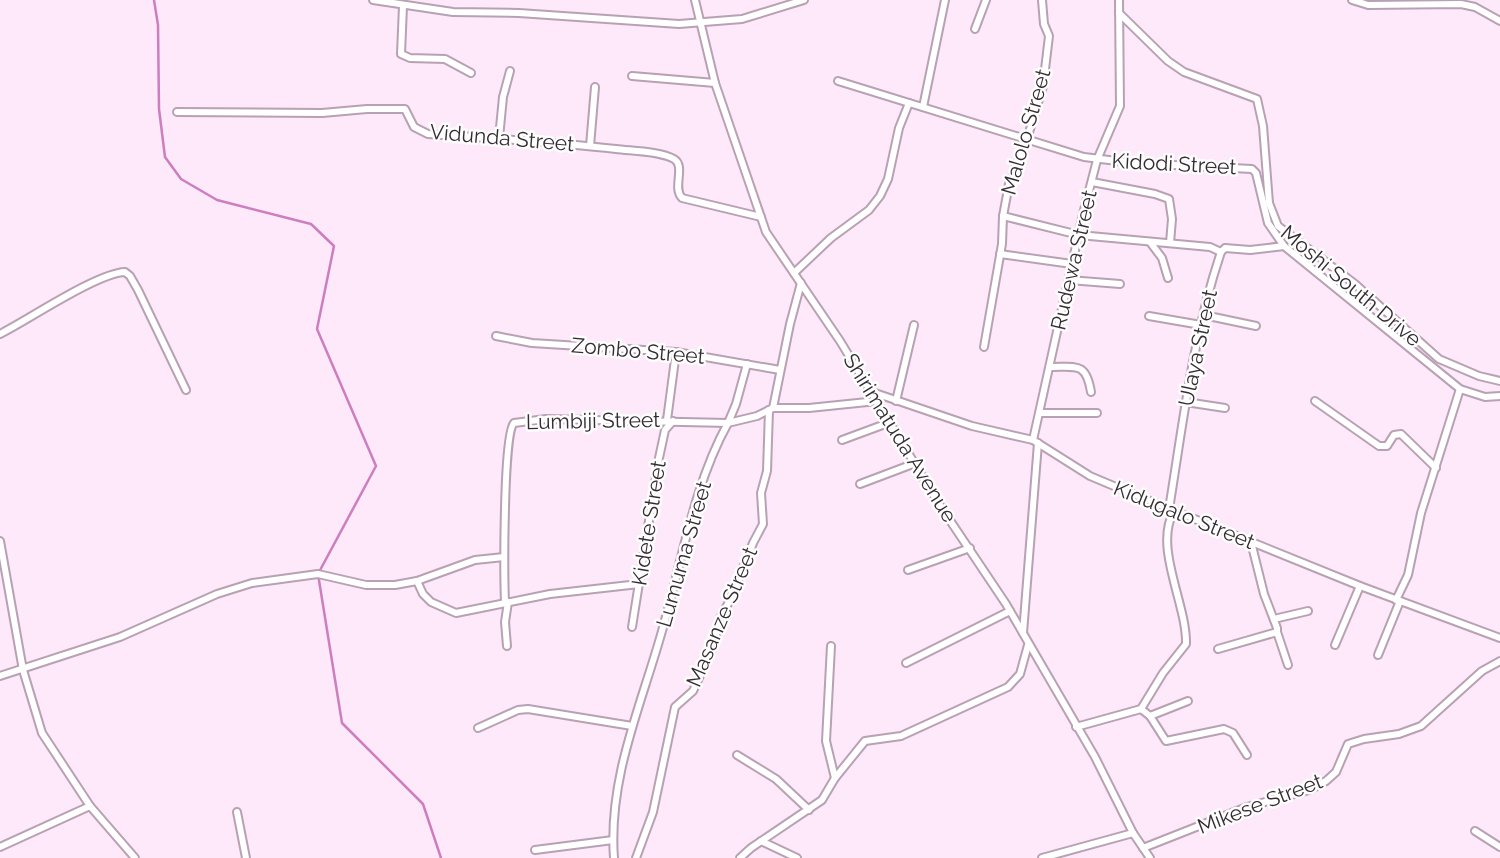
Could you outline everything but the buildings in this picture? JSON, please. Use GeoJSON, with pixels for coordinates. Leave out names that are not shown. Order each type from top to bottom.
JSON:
{"type":"FeatureCollection","features":[{"type":"Feature","properties":{"kind":"street"},"geometry":{"type":"LineString","coordinates":[[373,0],[453,12],[519,13],[655,23],[700,23],[757,16],[804,0]]}},
{"type":"Feature","properties":{"kind":"street","name":"Shirimatuda Avenue"},"geometry":{"type":"LineString","coordinates":[[695,0],[715,83],[766,232],[1010,611],[1096,757],[1133,833],[1150,858]]}},
{"type":"Feature","properties":{"kind":"street"},"geometry":{"type":"LineString","coordinates":[[923,107],[945,0]]}},
{"type":"Feature","properties":{"kind":"street"},"geometry":{"type":"LineString","coordinates":[[975,29],[986,0]]}},
{"type":"Feature","properties":{"kind":"street","name":"Malolo Street"},"geometry":{"type":"LineString","coordinates":[[984,347],[1009,184],[1027,139],[1043,86],[1049,36],[1044,24],[1042,0]]}},
{"type":"Feature","properties":{"kind":"street","name":"Rudewa Street"},"geometry":{"type":"LineString","coordinates":[[1023,635],[1035,441],[1097,160],[1120,106],[1119,0]]}},
{"type":"Feature","properties":{"kind":"street"},"geometry":{"type":"LineString","coordinates":[[1352,0],[1368,5],[1461,4],[1475,7],[1500,21]]}},
{"type":"Feature","properties":{"kind":"street"},"geometry":{"type":"LineString","coordinates":[[403,6],[401,54],[410,58],[445,59],[471,73]]}},
{"type":"Feature","properties":{"kind":"street","name":"Moshi South Drive"},"geometry":{"type":"LineString","coordinates":[[1119,13],[1168,61],[1184,72],[1257,99],[1263,126],[1269,203],[1278,226],[1355,284],[1439,359],[1479,376],[1500,381]]}},
{"type":"Feature","properties":{"kind":"street"},"geometry":{"type":"LineString","coordinates":[[499,138],[503,97],[510,71]]}},
{"type":"Feature","properties":{"kind":"street"},"geometry":{"type":"LineString","coordinates":[[632,76],[715,83]]}},
{"type":"Feature","properties":{"kind":"street","name":"Kidodi Street"},"geometry":{"type":"LineString","coordinates":[[838,81],[1097,160],[1252,169],[1256,173],[1268,223],[1284,246],[1460,389],[1485,397],[1500,396]]}},
{"type":"Feature","properties":{"kind":"street"},"geometry":{"type":"LineString","coordinates":[[590,146],[595,87]]}},
{"type":"Feature","properties":{"kind":"street"},"geometry":{"type":"LineString","coordinates":[[794,273],[831,238],[869,210],[880,196],[888,180],[900,128],[909,103]]}},
{"type":"Feature","properties":{"kind":"street","name":"Vidunda Street"},"geometry":{"type":"LineString","coordinates":[[177,112],[322,113],[405,109],[414,127],[421,132],[590,146],[643,152],[674,159],[678,163],[677,189],[682,198],[730,212],[761,217]]}},
{"type":"Feature","properties":{"kind":"street"},"geometry":{"type":"LineString","coordinates":[[1092,182],[1169,199],[1172,219],[1170,243]]}},
{"type":"Feature","properties":{"kind":"street"},"geometry":{"type":"LineString","coordinates":[[1003,216],[1079,235],[1210,247],[1220,252],[1225,248],[1251,250],[1284,246]]}},
{"type":"Feature","properties":{"kind":"street"},"geometry":{"type":"LineString","coordinates":[[1150,242],[1161,258],[1168,278]]}},
{"type":"Feature","properties":{"kind":"street","name":"Ulaya Street"},"geometry":{"type":"LineString","coordinates":[[1141,709],[1163,673],[1186,644],[1166,532],[1172,510],[1186,402],[1201,324],[1220,252]]}},
{"type":"Feature","properties":{"kind":"street"},"geometry":{"type":"LineString","coordinates":[[1000,254],[1072,264]]}},
{"type":"Feature","properties":{"kind":"street"},"geometry":{"type":"LineString","coordinates":[[0,334],[94,283],[125,272],[138,290],[187,390]]}},
{"type":"Feature","properties":{"kind":"street"},"geometry":{"type":"LineString","coordinates":[[1069,280],[1120,284]]}},
{"type":"Feature","properties":{"kind":"street"},"geometry":{"type":"LineString","coordinates":[[771,409],[801,283]]}},
{"type":"Feature","properties":{"kind":"street"},"geometry":{"type":"LineString","coordinates":[[1204,315],[1256,326]]}},
{"type":"Feature","properties":{"kind":"street"},"geometry":{"type":"LineString","coordinates":[[1149,316],[1201,324]]}},
{"type":"Feature","properties":{"kind":"street"},"geometry":{"type":"LineString","coordinates":[[896,401],[914,325]]}},
{"type":"Feature","properties":{"kind":"street","name":"Zombo Street"},"geometry":{"type":"LineString","coordinates":[[496,336],[532,343],[676,352],[780,370]]}},
{"type":"Feature","properties":{"kind":"street","name":"Kidete Street"},"geometry":{"type":"LineString","coordinates":[[632,627],[659,458],[670,420],[676,352]]}},
{"type":"Feature","properties":{"kind":"street","name":"Lumuma Street"},"geometry":{"type":"LineString","coordinates":[[614,858],[618,782],[632,726],[705,477],[715,448],[736,404],[747,364]]}},
{"type":"Feature","properties":{"kind":"street"},"geometry":{"type":"LineString","coordinates":[[1050,367],[1074,367],[1084,370],[1091,392]]}},
{"type":"Feature","properties":{"kind":"street"},"geometry":{"type":"LineString","coordinates":[[1378,655],[1408,575],[1421,513],[1460,389]]}},
{"type":"Feature","properties":{"kind":"street","name":"Kidugalo Street"},"geometry":{"type":"LineString","coordinates":[[870,392],[972,426],[1035,441],[1090,476],[1360,586],[1500,638]]}},
{"type":"Feature","properties":{"kind":"street"},"geometry":{"type":"LineString","coordinates":[[728,423],[757,416],[771,409],[877,401]]}},
{"type":"Feature","properties":{"kind":"street"},"geometry":{"type":"LineString","coordinates":[[1315,401],[1379,446],[1387,446],[1394,435],[1401,434],[1436,468]]}},
{"type":"Feature","properties":{"kind":"street"},"geometry":{"type":"LineString","coordinates":[[1186,402],[1225,408]]}},
{"type":"Feature","properties":{"kind":"street","name":"Masanze Street"},"geometry":{"type":"LineString","coordinates":[[635,858],[653,811],[675,707],[693,691],[713,647],[720,618],[763,524],[761,494],[767,471],[771,409]]}},
{"type":"Feature","properties":{"kind":"street"},"geometry":{"type":"LineString","coordinates":[[1040,413],[1097,413]]}},
{"type":"Feature","properties":{"kind":"street","name":"Lumbiji Street"},"geometry":{"type":"LineString","coordinates":[[507,646],[504,557],[509,427],[514,423],[546,419],[728,423]]}},
{"type":"Feature","properties":{"kind":"street"},"geometry":{"type":"LineString","coordinates":[[842,440],[888,423]]}},
{"type":"Feature","properties":{"kind":"street"},"geometry":{"type":"LineString","coordinates":[[860,484],[914,464]]}},
{"type":"Feature","properties":{"kind":"street"},"geometry":{"type":"LineString","coordinates":[[0,541],[23,670],[42,733],[90,806],[135,858]]}},
{"type":"Feature","properties":{"kind":"street"},"geometry":{"type":"LineString","coordinates":[[1251,542],[1264,594],[1288,665]]}},
{"type":"Feature","properties":{"kind":"street"},"geometry":{"type":"LineString","coordinates":[[908,570],[970,548]]}},
{"type":"Feature","properties":{"kind":"street"},"geometry":{"type":"LineString","coordinates":[[0,676],[120,637],[217,594],[252,583],[318,574],[378,587],[417,581],[475,560],[504,557]]}},
{"type":"Feature","properties":{"kind":"street"},"geometry":{"type":"LineString","coordinates":[[417,581],[423,594],[431,602],[449,612],[466,612],[568,591],[639,584]]}},
{"type":"Feature","properties":{"kind":"street"},"geometry":{"type":"LineString","coordinates":[[1335,645],[1360,586]]}},
{"type":"Feature","properties":{"kind":"street"},"geometry":{"type":"LineString","coordinates":[[906,663],[1010,611]]}},
{"type":"Feature","properties":{"kind":"street"},"geometry":{"type":"LineString","coordinates":[[1274,619],[1308,611]]}},
{"type":"Feature","properties":{"kind":"street"},"geometry":{"type":"LineString","coordinates":[[1218,649],[1277,632]]}},
{"type":"Feature","properties":{"kind":"street"},"geometry":{"type":"LineString","coordinates":[[740,858],[822,800],[835,778],[865,741],[901,736],[1008,687],[1020,674],[1028,645]]}},
{"type":"Feature","properties":{"kind":"street"},"geometry":{"type":"LineString","coordinates":[[831,646],[825,741],[835,778]]}},
{"type":"Feature","properties":{"kind":"street","name":"Mikese Street"},"geometry":{"type":"LineString","coordinates":[[1143,848],[1247,807],[1308,790],[1326,781],[1336,772],[1348,744],[1364,738],[1399,734],[1422,726],[1482,671],[1500,661]]}},
{"type":"Feature","properties":{"kind":"street"},"geometry":{"type":"LineString","coordinates":[[1150,716],[1188,701]]}},
{"type":"Feature","properties":{"kind":"street"},"geometry":{"type":"LineString","coordinates":[[478,728],[518,710],[528,709],[632,726]]}},
{"type":"Feature","properties":{"kind":"street"},"geometry":{"type":"LineString","coordinates":[[1076,727],[1141,709],[1150,716],[1166,741],[1224,729],[1233,733],[1247,755]]}},
{"type":"Feature","properties":{"kind":"street"},"geometry":{"type":"LineString","coordinates":[[737,755],[776,779],[809,810]]}},
{"type":"Feature","properties":{"kind":"street"},"geometry":{"type":"LineString","coordinates":[[0,847],[90,806]]}},
{"type":"Feature","properties":{"kind":"street"},"geometry":{"type":"LineString","coordinates":[[237,812],[246,858]]}},
{"type":"Feature","properties":{"kind":"street"},"geometry":{"type":"LineString","coordinates":[[1475,831],[1500,847]]}},
{"type":"Feature","properties":{"kind":"street"},"geometry":{"type":"LineString","coordinates":[[1042,858],[1133,833]]}},
{"type":"Feature","properties":{"kind":"street"},"geometry":{"type":"LineString","coordinates":[[535,850],[613,841]]}},
{"type":"Feature","properties":{"kind":"street"},"geometry":{"type":"LineString","coordinates":[[761,841],[797,858]]}},
{"type":"Feature","properties":{"kind":"waterway"},"geometry":{"type":"LineString","coordinates":[[154,0],[158,25],[159,109],[165,157],[181,179],[217,200],[311,224],[334,246],[317,329],[376,466],[318,574],[342,723],[423,804],[441,858]]}}]}
